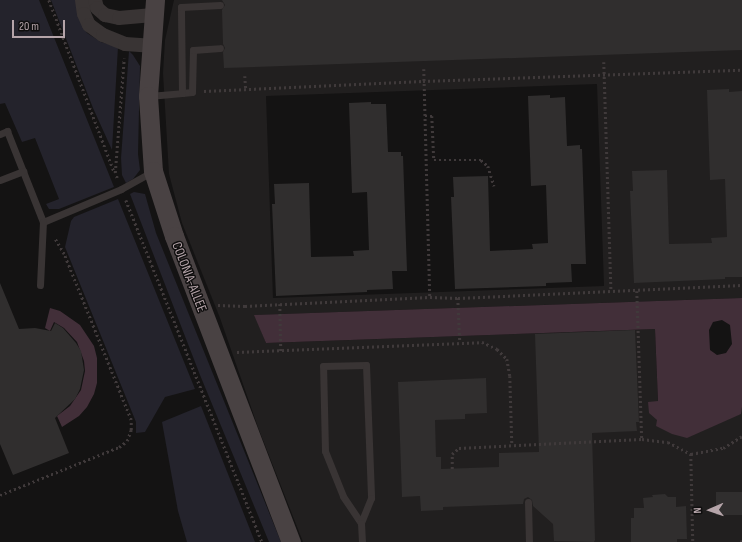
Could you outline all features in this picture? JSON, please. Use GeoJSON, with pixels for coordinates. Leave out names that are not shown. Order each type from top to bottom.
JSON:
{"type":"FeatureCollection","features":[{"type":"Feature","properties":{"kind":"main road","name":"COLONIA-ALLEE"},"geometry":{"type":"LineString","coordinates":[[154,7],[150,46],[148,96],[153,171],[174,236],[291,542]]}},
{"type":"Feature","properties":{"kind":"street"},"geometry":{"type":"LineString","coordinates":[[82,0],[84,14],[89,25],[103,35],[125,44],[150,46]]}},
{"type":"Feature","properties":{"kind":"street"},"geometry":{"type":"LineString","coordinates":[[95,0],[97,8],[106,15],[119,18],[154,7]]}},
{"type":"Feature","properties":{"kind":"lane"},"geometry":{"type":"LineString","coordinates":[[182,93],[181,7],[220,5]]}},
{"type":"Feature","properties":{"kind":"lane"},"geometry":{"type":"LineString","coordinates":[[148,96],[192,92],[193,50],[220,48]]}},
{"type":"Feature","properties":{"kind":"lane"},"geometry":{"type":"LineString","coordinates":[[0,134],[7,131],[43,222],[40,285]]}},
{"type":"Feature","properties":{"kind":"lane"},"geometry":{"type":"LineString","coordinates":[[0,180],[23,171]]}},
{"type":"Feature","properties":{"kind":"lane"},"geometry":{"type":"LineString","coordinates":[[43,222],[121,189],[153,171]]}},
{"type":"Feature","properties":{"kind":"lane"},"geometry":{"type":"LineString","coordinates":[[361,523],[343,496],[325,451],[323,366],[366,365],[371,498],[361,523],[362,542]]}},
{"type":"Feature","properties":{"kind":"lane"},"geometry":{"type":"LineString","coordinates":[[528,502],[530,542]]}},
{"type":"Feature","properties":{"kind":"path"},"geometry":{"type":"LineString","coordinates":[[49,0],[114,173]]}},
{"type":"Feature","properties":{"kind":"path"},"geometry":{"type":"LineString","coordinates":[[604,62],[611,291]]}},
{"type":"Feature","properties":{"kind":"path"},"geometry":{"type":"LineString","coordinates":[[424,69],[423,81],[430,297]]}},
{"type":"Feature","properties":{"kind":"path"},"geometry":{"type":"LineString","coordinates":[[192,92],[423,81],[742,70]]}},
{"type":"Feature","properties":{"kind":"path"},"geometry":{"type":"LineString","coordinates":[[245,76],[246,89]]}},
{"type":"Feature","properties":{"kind":"path"},"geometry":{"type":"LineString","coordinates":[[425,116],[432,116],[434,160],[481,160],[488,166],[494,186]]}},
{"type":"Feature","properties":{"kind":"path"},"geometry":{"type":"LineString","coordinates":[[0,495],[119,447],[126,441],[131,430],[130,420],[64,254],[43,222]]}},
{"type":"Feature","properties":{"kind":"path"},"geometry":{"type":"LineString","coordinates":[[200,304],[245,306],[430,297],[458,298],[637,291],[742,285]]}},
{"type":"Feature","properties":{"kind":"path"},"geometry":{"type":"LineString","coordinates":[[637,291],[642,440]]}},
{"type":"Feature","properties":{"kind":"path"},"geometry":{"type":"LineString","coordinates":[[458,298],[460,342]]}},
{"type":"Feature","properties":{"kind":"path"},"geometry":{"type":"LineString","coordinates":[[280,304],[281,351]]}},
{"type":"Feature","properties":{"kind":"path"},"geometry":{"type":"LineString","coordinates":[[218,353],[482,342],[497,348],[507,359],[510,376],[512,445]]}},
{"type":"Feature","properties":{"kind":"path"},"geometry":{"type":"LineString","coordinates":[[452,469],[452,454],[459,448],[642,440],[668,442],[691,454],[723,448],[742,436]]}},
{"type":"Feature","properties":{"kind":"path"},"geometry":{"type":"LineString","coordinates":[[691,454],[693,542]]}},
{"type":"Feature","properties":{"kind":"shaded area"},"geometry":{"type":"Polygon","coordinates":[[[0,0],[39,0],[114,187],[59,209],[49,209],[46,204],[59,199],[35,138],[22,142],[5,103],[0,104],[0,0]]]}},
{"type":"Feature","properties":{"kind":"shaded area"},"geometry":{"type":"Polygon","coordinates":[[[51,0],[76,0],[80,20],[87,33],[101,42],[118,47],[112,150],[93,108],[51,0]]]}},
{"type":"Feature","properties":{"kind":"shaded area"},"geometry":{"type":"Polygon","coordinates":[[[174,0],[742,0],[742,298],[255,315],[266,343],[655,329],[658,402],[648,402],[657,420],[721,421],[740,414],[742,407],[742,542],[303,542],[259,430],[220,318],[182,223],[169,174],[163,73],[165,40],[174,0]],[[597,84],[266,96],[273,298],[604,286],[597,84]]]}},
{"type":"Feature","properties":{"kind":"shaded area"},"geometry":{"type":"Polygon","coordinates":[[[129,51],[140,66],[138,154],[140,170],[133,179],[126,183],[122,175],[121,158],[129,51]]]}},
{"type":"Feature","properties":{"kind":"shaded area"},"geometry":{"type":"Polygon","coordinates":[[[134,192],[145,194],[156,233],[281,542],[269,542],[200,375],[130,194],[134,192]]]}},
{"type":"Feature","properties":{"kind":"shaded area"},"geometry":{"type":"Polygon","coordinates":[[[118,199],[195,389],[165,397],[145,432],[136,433],[136,422],[65,247],[71,221],[74,217],[118,199]]]}},
{"type":"Feature","properties":{"kind":"shaded area"},"geometry":{"type":"Polygon","coordinates":[[[742,298],[741,414],[687,438],[672,434],[656,426],[657,420],[649,413],[648,402],[658,401],[655,329],[266,343],[254,315],[742,298]],[[722,320],[713,322],[709,330],[710,350],[717,355],[726,353],[732,344],[730,325],[722,320]]]}},
{"type":"Feature","properties":{"kind":"shaded area"},"geometry":{"type":"Polygon","coordinates":[[[50,308],[60,311],[80,325],[94,346],[97,358],[97,383],[94,394],[87,407],[79,416],[62,427],[57,416],[70,406],[81,390],[85,371],[84,361],[77,342],[64,328],[54,322],[50,331],[45,328],[50,308]]]}},
{"type":"Feature","properties":{"kind":"shaded area"},"geometry":{"type":"Polygon","coordinates":[[[201,406],[255,542],[187,542],[178,511],[162,422],[201,406]]]}},
{"type":"Feature","properties":{"kind":"building"},"geometry":{"type":"Polygon","coordinates":[[[222,0],[742,0],[742,50],[224,68],[223,52],[225,48],[223,44],[222,10],[225,5],[222,0]]]}},
{"type":"Feature","properties":{"kind":"building"},"geometry":{"type":"Polygon","coordinates":[[[729,89],[729,92],[742,91],[742,277],[634,283],[630,191],[633,191],[632,171],[667,170],[669,244],[712,243],[711,238],[727,237],[725,179],[710,180],[707,90],[729,89]]]}},
{"type":"Feature","properties":{"kind":"building"},"geometry":{"type":"Polygon","coordinates":[[[550,95],[550,98],[565,97],[567,146],[580,145],[580,149],[582,149],[586,264],[571,264],[572,282],[546,283],[546,286],[455,289],[451,197],[454,197],[453,177],[488,176],[490,251],[533,249],[532,244],[548,243],[546,185],[531,186],[528,96],[550,95]]]}},
{"type":"Feature","properties":{"kind":"building"},"geometry":{"type":"Polygon","coordinates":[[[371,102],[371,104],[386,104],[388,152],[401,152],[401,156],[403,156],[407,271],[392,271],[393,289],[367,290],[367,292],[276,296],[272,204],[275,204],[274,184],[309,183],[311,257],[354,256],[353,251],[369,250],[367,192],[352,193],[349,103],[371,102]]]}},
{"type":"Feature","properties":{"kind":"building"},"geometry":{"type":"Polygon","coordinates":[[[0,283],[19,329],[35,328],[51,331],[55,323],[63,328],[81,351],[84,370],[80,389],[75,399],[55,418],[69,453],[13,475],[0,444],[0,283]]]}},
{"type":"Feature","properties":{"kind":"building"},"geometry":{"type":"Polygon","coordinates":[[[635,330],[639,422],[636,422],[637,431],[592,433],[594,542],[554,541],[553,524],[533,506],[532,500],[528,497],[524,499],[523,504],[443,507],[443,510],[421,511],[420,496],[402,497],[398,382],[486,378],[487,413],[465,414],[465,419],[435,420],[436,457],[441,457],[441,469],[499,467],[499,453],[539,452],[535,334],[635,330]]]}},
{"type":"Feature","properties":{"kind":"building"},"geometry":{"type":"Polygon","coordinates":[[[716,492],[742,492],[742,515],[716,515],[716,492]]]}},
{"type":"Feature","properties":{"kind":"building"},"geometry":{"type":"Polygon","coordinates":[[[665,494],[668,497],[676,497],[676,507],[686,506],[687,539],[677,539],[677,542],[631,542],[631,518],[634,518],[634,508],[644,508],[643,498],[653,497],[652,495],[665,494]]]}}]}
